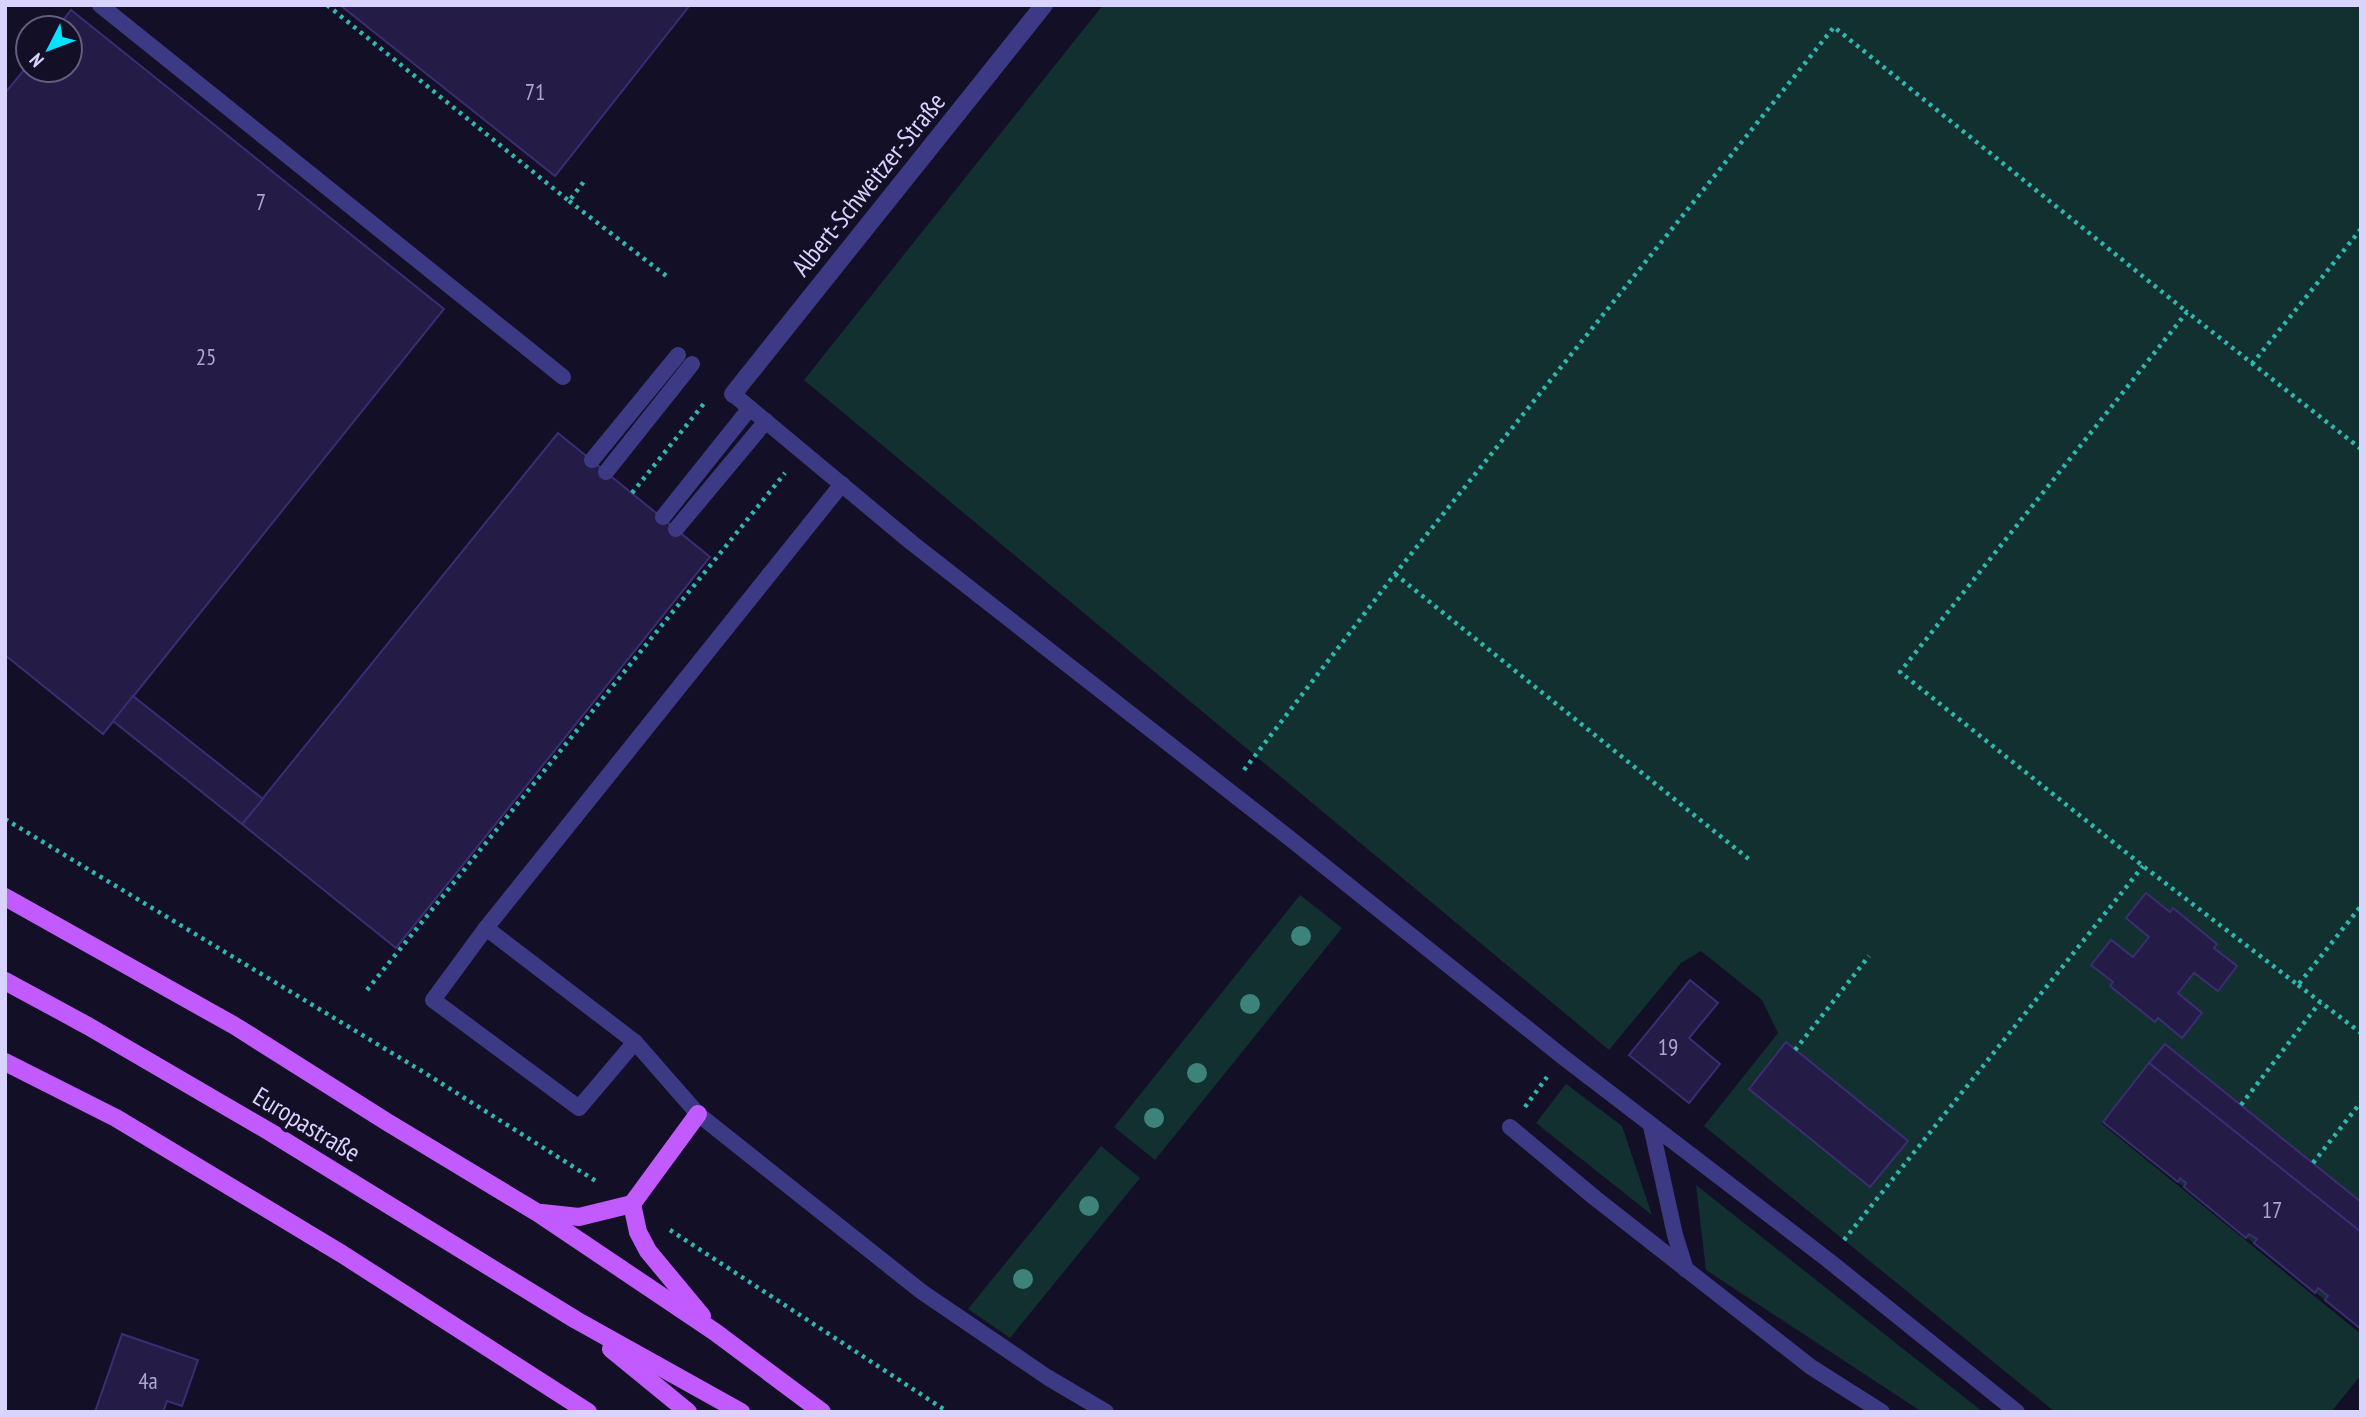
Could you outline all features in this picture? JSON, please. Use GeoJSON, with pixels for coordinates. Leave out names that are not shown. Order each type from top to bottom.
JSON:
{"type":"FeatureCollection","features":[{"type":"Feature","properties":{"kind":"main road"},"geometry":{"type":"LineString","coordinates":[[5,897],[236,1026],[387,1122],[538,1213],[715,1332],[822,1412]]}},
{"type":"Feature","properties":{"kind":"main road","name":"Europastraße"},"geometry":{"type":"LineString","coordinates":[[5,981],[270,1132],[576,1320],[741,1412]]}},
{"type":"Feature","properties":{"kind":"main road"},"geometry":{"type":"LineString","coordinates":[[5,1062],[116,1118],[342,1254],[587,1412]]}},
{"type":"Feature","properties":{"kind":"main road"},"geometry":{"type":"LineString","coordinates":[[538,1213],[579,1217],[632,1204],[698,1114]]}},
{"type":"Feature","properties":{"kind":"main road"},"geometry":{"type":"LineString","coordinates":[[632,1204],[638,1233],[649,1251],[715,1332]]}},
{"type":"Feature","properties":{"kind":"main road","name":"Europastraße"},"geometry":{"type":"LineString","coordinates":[[576,1320],[688,1412]]}},
{"type":"Feature","properties":{"kind":"street","name":"Albert-Schweitzer-Straße"},"geometry":{"type":"LineString","coordinates":[[733,394],[1044,5]]}},
{"type":"Feature","properties":{"kind":"lane"},"geometry":{"type":"LineString","coordinates":[[100,5],[563,377]]}},
{"type":"Feature","properties":{"kind":"lane"},"geometry":{"type":"LineString","coordinates":[[592,460],[678,355]]}},
{"type":"Feature","properties":{"kind":"lane"},"geometry":{"type":"LineString","coordinates":[[606,472],[692,364]]}},
{"type":"Feature","properties":{"kind":"lane"},"geometry":{"type":"LineString","coordinates":[[733,394],[912,543],[1651,1126],[1828,1260],[2017,1412]]}},
{"type":"Feature","properties":{"kind":"lane"},"geometry":{"type":"LineString","coordinates":[[663,517],[750,408]]}},
{"type":"Feature","properties":{"kind":"lane"},"geometry":{"type":"LineString","coordinates":[[676,529],[766,421]]}},
{"type":"Feature","properties":{"kind":"lane"},"geometry":{"type":"LineString","coordinates":[[635,1042],[579,1108],[433,1000],[486,929],[842,484]]}},
{"type":"Feature","properties":{"kind":"lane"},"geometry":{"type":"LineString","coordinates":[[486,929],[635,1042],[698,1114],[922,1292],[1047,1377],[1106,1412]]}},
{"type":"Feature","properties":{"kind":"lane"},"geometry":{"type":"LineString","coordinates":[[1651,1126],[1675,1235],[1686,1270]]}},
{"type":"Feature","properties":{"kind":"lane"},"geometry":{"type":"LineString","coordinates":[[1510,1127],[1811,1367],[1882,1412]]}},
{"type":"Feature","properties":{"kind":"path"},"geometry":{"type":"LineString","coordinates":[[327,5],[668,278]]}},
{"type":"Feature","properties":{"kind":"path"},"geometry":{"type":"LineString","coordinates":[[1227,791],[1395,574],[1834,27],[2361,449]]}},
{"type":"Feature","properties":{"kind":"path"},"geometry":{"type":"LineString","coordinates":[[569,201],[585,180]]}},
{"type":"Feature","properties":{"kind":"path"},"geometry":{"type":"LineString","coordinates":[[2252,364],[2361,229]]}},
{"type":"Feature","properties":{"kind":"path"},"geometry":{"type":"LineString","coordinates":[[2187,312],[1900,672],[2143,866],[2361,1033]]}},
{"type":"Feature","properties":{"kind":"path"},"geometry":{"type":"LineString","coordinates":[[632,493],[710,395]]}},
{"type":"Feature","properties":{"kind":"path"},"geometry":{"type":"LineString","coordinates":[[367,990],[803,451]]}},
{"type":"Feature","properties":{"kind":"path"},"geometry":{"type":"LineString","coordinates":[[1395,574],[1749,860]]}},
{"type":"Feature","properties":{"kind":"path"},"geometry":{"type":"LineString","coordinates":[[5,819],[425,1073],[632,1204],[754,1287],[948,1412]]}},
{"type":"Feature","properties":{"kind":"path"},"geometry":{"type":"LineString","coordinates":[[1828,1260],[2143,866]]}},
{"type":"Feature","properties":{"kind":"path"},"geometry":{"type":"LineString","coordinates":[[2298,985],[2361,906]]}},
{"type":"Feature","properties":{"kind":"path"},"geometry":{"type":"LineString","coordinates":[[1795,1050],[1869,957]]}},
{"type":"Feature","properties":{"kind":"path"},"geometry":{"type":"LineString","coordinates":[[2241,1105],[2320,1002]]}},
{"type":"Feature","properties":{"kind":"path"},"geometry":{"type":"LineString","coordinates":[[1510,1127],[1563,1057]]}},
{"type":"Feature","properties":{"kind":"path"},"geometry":{"type":"LineString","coordinates":[[2313,1163],[2361,1102]]}},
{"type":"Feature","properties":{"kind":"green space"},"geometry":{"type":"Polygon","coordinates":[[[1103,5],[2361,5],[2361,1329],[2101,1123],[2361,1334],[2361,1375],[2331,1412],[2055,1412],[1704,1126],[1778,1033],[1762,1000],[1701,951],[1681,963],[1609,1050],[804,380],[1103,5]]]}},
{"type":"Feature","properties":{"kind":"green space"},"geometry":{"type":"Polygon","coordinates":[[[1300,895],[1342,928],[1155,1160],[1114,1127],[1300,895]]]}},
{"type":"Feature","properties":{"kind":"green space"},"geometry":{"type":"Polygon","coordinates":[[[1566,1084],[1622,1126],[1652,1215],[1536,1123],[1566,1084]]]}},
{"type":"Feature","properties":{"kind":"green space"},"geometry":{"type":"Polygon","coordinates":[[[1101,1146],[1140,1178],[1010,1338],[968,1309],[1101,1146]]]}},
{"type":"Feature","properties":{"kind":"green space"},"geometry":{"type":"Polygon","coordinates":[[[1696,1185],[1983,1412],[1922,1412],[1706,1270],[1696,1185]]]}},
{"type":"Feature","properties":{"kind":"building"},"geometry":{"type":"Polygon","coordinates":[[[340,5],[690,5],[555,176],[340,5]]]}},
{"type":"Feature","properties":{"kind":"building"},"geometry":{"type":"Polygon","coordinates":[[[84,20],[444,309],[103,734],[5,655],[5,93],[14,82],[84,84],[84,20]]]}},
{"type":"Feature","properties":{"kind":"building"},"geometry":{"type":"Polygon","coordinates":[[[558,433],[710,557],[396,948],[242,824],[558,433]]]}},
{"type":"Feature","properties":{"kind":"building"},"geometry":{"type":"Polygon","coordinates":[[[133,696],[263,799],[242,824],[113,721],[133,696]]]}},
{"type":"Feature","properties":{"kind":"building"},"geometry":{"type":"Polygon","coordinates":[[[2146,893],[2170,912],[2173,908],[2217,944],[2214,948],[2237,966],[2218,991],[2194,973],[2178,993],[2202,1013],[2182,1038],[2158,1018],[2155,1022],[2110,986],[2113,982],[2091,965],[2111,940],[2133,957],[2149,937],[2126,918],[2146,893]]]}},
{"type":"Feature","properties":{"kind":"building"},"geometry":{"type":"Polygon","coordinates":[[[1690,980],[1718,1003],[1689,1038],[1720,1064],[1689,1103],[1629,1055],[1690,980]]]}},
{"type":"Feature","properties":{"kind":"building"},"geometry":{"type":"Polygon","coordinates":[[[1786,1042],[1908,1141],[1870,1187],[1749,1089],[1786,1042]]]}},
{"type":"Feature","properties":{"kind":"building"},"geometry":{"type":"Polygon","coordinates":[[[2165,1044],[2361,1202],[2361,1232],[2149,1063],[2165,1044]]]}},
{"type":"Feature","properties":{"kind":"building"},"geometry":{"type":"Polygon","coordinates":[[[2149,1063],[2361,1232],[2361,1329],[2325,1300],[2328,1296],[2318,1288],[2315,1293],[2254,1243],[2257,1239],[2249,1234],[2246,1238],[2184,1187],[2186,1183],[2180,1178],[2178,1182],[2103,1122],[2149,1063]]]}},
{"type":"Feature","properties":{"kind":"building"},"geometry":{"type":"Polygon","coordinates":[[[122,1334],[198,1360],[182,1406],[167,1401],[163,1412],[95,1412],[122,1334]]]}}]}
